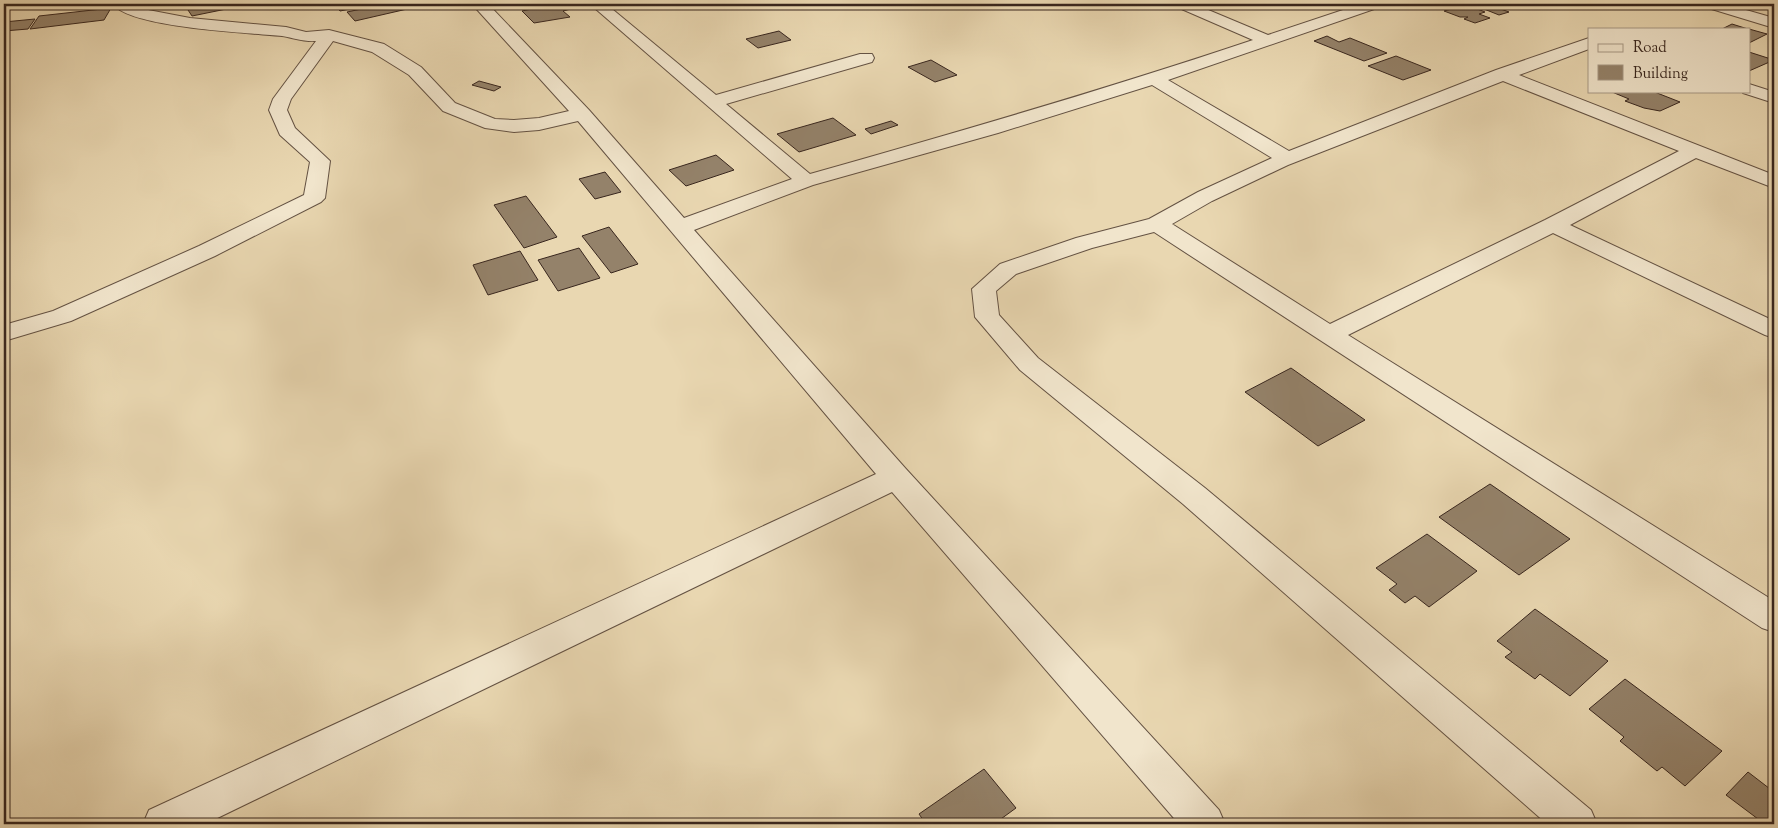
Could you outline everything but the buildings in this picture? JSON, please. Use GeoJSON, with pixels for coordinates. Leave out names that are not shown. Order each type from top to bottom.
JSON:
{"type":"FeatureCollection","features":[{"type":"Feature","properties":{"kind":"street"},"geometry":{"type":"LineString","coordinates":[[121,4],[138,13],[190,23],[286,32],[306,37],[329,35],[378,48],[415,71],[449,107],[492,124],[514,126],[539,124],[582,114]]}},
{"type":"Feature","properties":{"kind":"street"},"geometry":{"type":"LineString","coordinates":[[480,4],[582,114],[896,477],[1205,824]]}},
{"type":"Feature","properties":{"kind":"street"},"geometry":{"type":"LineString","coordinates":[[597,4],[806,181]]}},
{"type":"Feature","properties":{"kind":"street"},"geometry":{"type":"LineString","coordinates":[[1182,4],[1267,40]]}},
{"type":"Feature","properties":{"kind":"street"},"geometry":{"type":"LineString","coordinates":[[681,227],[806,181],[991,129],[1154,78],[1374,4]]}},
{"type":"Feature","properties":{"kind":"street"},"geometry":{"type":"LineString","coordinates":[[1710,4],[1736,7],[1774,23]]}},
{"type":"Feature","properties":{"kind":"street"},"geometry":{"type":"LineString","coordinates":[[4,333],[62,316],[207,252],[314,198],[320,161],[287,131],[278,110],[282,99],[329,35]]}},
{"type":"Feature","properties":{"kind":"street"},"geometry":{"type":"LineString","coordinates":[[1577,824],[1194,496],[1029,364],[987,317],[984,289],[1008,269],[1084,243],[1157,224],[1190,203],[1287,158],[1502,74],[1588,43]]}},
{"type":"Feature","properties":{"kind":"street"},"geometry":{"type":"LineString","coordinates":[[712,102],[866,58]]}},
{"type":"Feature","properties":{"kind":"street"},"geometry":{"type":"LineString","coordinates":[[1502,74],[1774,182]]}},
{"type":"Feature","properties":{"kind":"street"},"geometry":{"type":"LineString","coordinates":[[1154,78],[1287,158]]}},
{"type":"Feature","properties":{"kind":"street"},"geometry":{"type":"LineString","coordinates":[[1750,89],[1773,96]]}},
{"type":"Feature","properties":{"kind":"street"},"geometry":{"type":"LineString","coordinates":[[1329,334],[1553,225],[1694,151]]}},
{"type":"Feature","properties":{"kind":"street"},"geometry":{"type":"LineString","coordinates":[[1157,224],[1774,618]]}},
{"type":"Feature","properties":{"kind":"street"},"geometry":{"type":"LineString","coordinates":[[1553,225],[1774,330]]}},
{"type":"Feature","properties":{"kind":"street"},"geometry":{"type":"LineString","coordinates":[[163,824],[896,477]]}}]}
